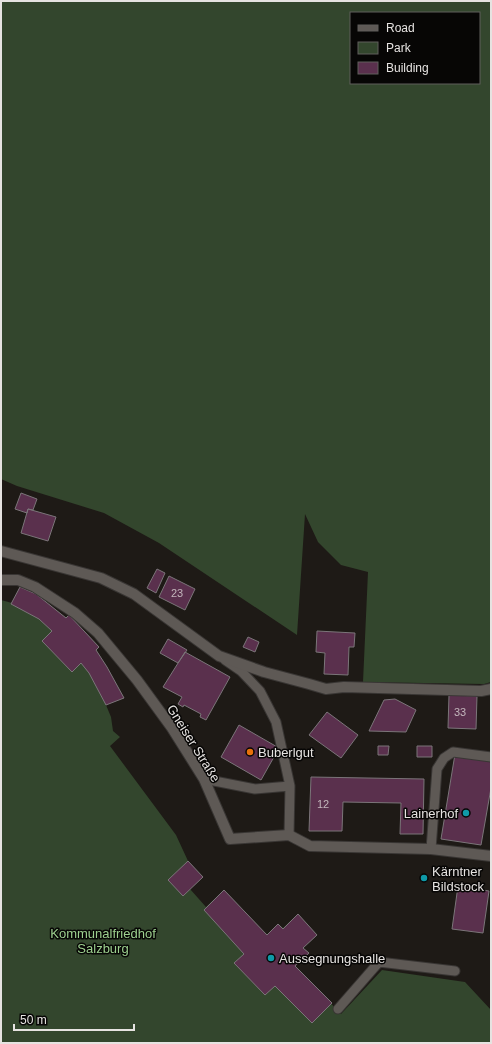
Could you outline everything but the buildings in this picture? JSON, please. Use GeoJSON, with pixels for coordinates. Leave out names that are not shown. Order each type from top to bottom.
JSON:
{"type":"FeatureCollection","features":[{"type":"Feature","properties":{"kind":"street"},"geometry":{"type":"LineString","coordinates":[[1,551],[102,578],[134,594],[219,656],[264,672],[326,689],[491,689]]}},
{"type":"Feature","properties":{"kind":"street","name":"Gneiser Straße"},"geometry":{"type":"LineString","coordinates":[[1,580],[18,580],[35,587],[75,614],[98,633],[137,680],[168,722],[204,779],[230,840],[289,835]]}},
{"type":"Feature","properties":{"kind":"street"},"geometry":{"type":"LineString","coordinates":[[289,835],[310,846],[431,849],[491,857]]}},
{"type":"Feature","properties":{"kind":"lane"},"geometry":{"type":"LineString","coordinates":[[219,656],[241,671],[260,691],[276,722],[290,786],[289,835]]}},
{"type":"Feature","properties":{"kind":"lane"},"geometry":{"type":"LineString","coordinates":[[431,849],[437,769],[444,758],[453,752],[491,757]]}},
{"type":"Feature","properties":{"kind":"lane"},"geometry":{"type":"LineString","coordinates":[[204,779],[255,789],[290,786]]}},
{"type":"Feature","properties":{"kind":"lane"},"geometry":{"type":"LineString","coordinates":[[338,1009],[379,962],[455,971]]}},
{"type":"Feature","properties":{"kind":"green space"},"geometry":{"type":"Polygon","coordinates":[[[1,1],[491,1],[491,682],[484,684],[363,682],[368,572],[341,565],[318,542],[305,514],[297,635],[159,543],[104,513],[17,486],[1,479],[1,1]]]}},
{"type":"Feature","properties":{"kind":"green space","name":"Kommunalfriedhof Salzburg"},"geometry":{"type":"Polygon","coordinates":[[[20,587],[36,594],[66,618],[69,615],[99,647],[96,651],[107,667],[124,698],[106,705],[111,717],[113,731],[120,737],[110,746],[176,835],[188,861],[203,877],[190,889],[206,907],[224,890],[267,935],[278,924],[283,928],[298,914],[317,935],[303,948],[309,953],[295,966],[341,1014],[382,970],[465,982],[491,1010],[491,1043],[1,1043],[1,600],[12,603],[20,587]]]}},
{"type":"Feature","properties":{"kind":"place","name":"Buberlgut"},"geometry":{"type":"Point","coordinates":[250,752]}},
{"type":"Feature","properties":{"kind":"place","name":"Lainerhof"},"geometry":{"type":"Point","coordinates":[466,813]}},
{"type":"Feature","properties":{"kind":"place","name":"Kärntner Bildstock"},"geometry":{"type":"Point","coordinates":[424,878]}},
{"type":"Feature","properties":{"kind":"place","name":"Aussegnungshalle"},"geometry":{"type":"Point","coordinates":[271,958]}}]}
